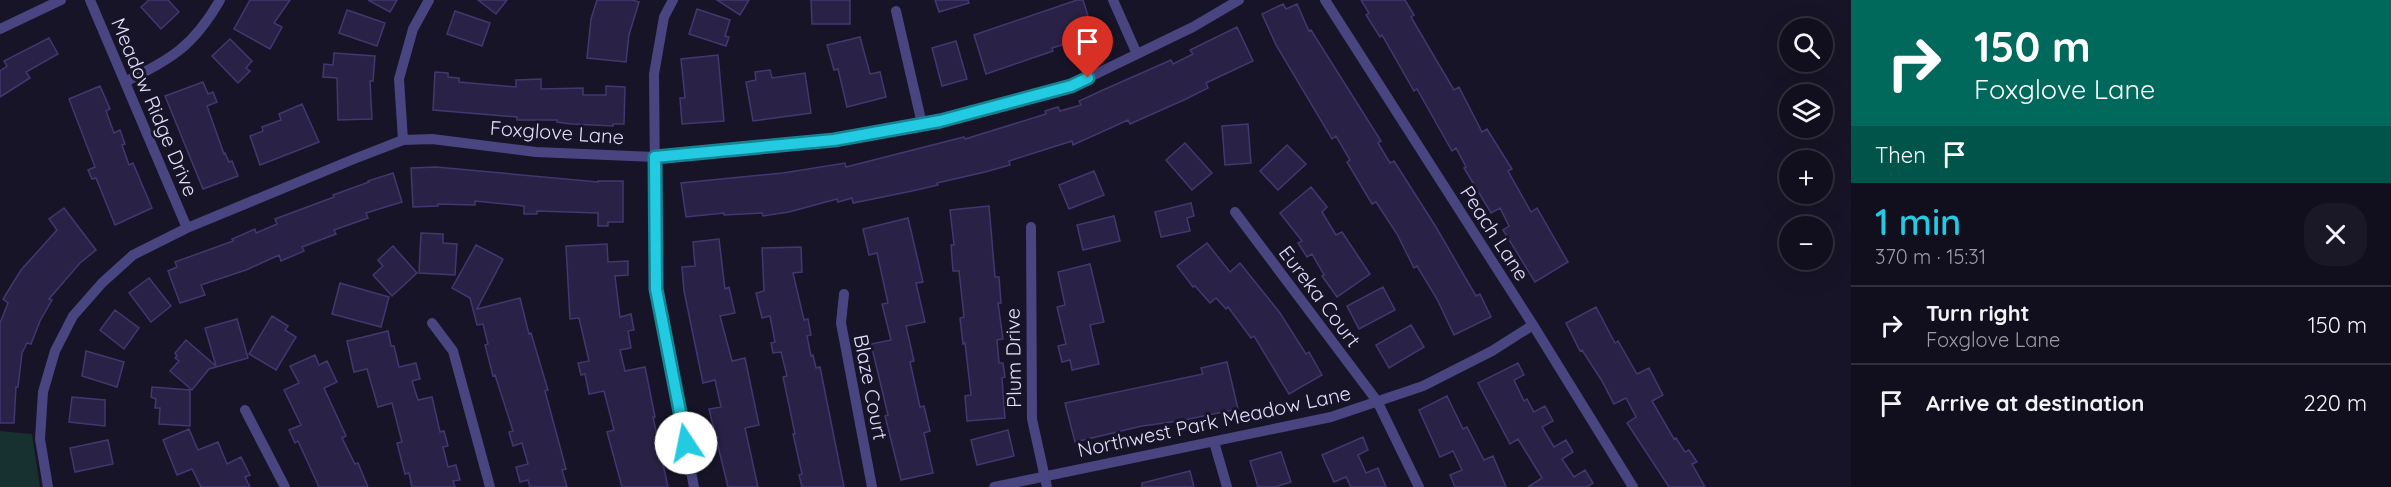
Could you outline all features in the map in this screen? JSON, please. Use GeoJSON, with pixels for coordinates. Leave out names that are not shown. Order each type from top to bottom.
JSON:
{"type":"FeatureCollection","features":[{"type":"Feature","properties":{"kind":"street"},"geometry":{"type":"LineString","coordinates":[[0,29],[61,0]]}},
{"type":"Feature","properties":{"kind":"street","name":"Meadow Ridge Drive"},"geometry":{"type":"LineString","coordinates":[[90,0],[187,228]]}},
{"type":"Feature","properties":{"kind":"street"},"geometry":{"type":"LineString","coordinates":[[125,82],[165,62],[187,45],[210,17],[220,0]]}},
{"type":"Feature","properties":{"kind":"street"},"geometry":{"type":"LineString","coordinates":[[403,140],[399,79],[413,29],[429,0]]}},
{"type":"Feature","properties":{"kind":"street"},"geometry":{"type":"LineString","coordinates":[[673,0],[664,17],[654,74],[656,289],[694,487]]}},
{"type":"Feature","properties":{"kind":"street"},"geometry":{"type":"LineString","coordinates":[[1113,0],[1137,54]]}},
{"type":"Feature","properties":{"kind":"street","name":"Foxglove Lane"},"geometry":{"type":"LineString","coordinates":[[48,487],[40,439],[43,392],[59,343],[74,316],[102,283],[133,255],[187,228],[403,140],[432,139],[536,152],[655,157],[812,144],[922,124],[1071,86],[1193,27],[1239,0]]}},
{"type":"Feature","properties":{"kind":"street","name":"Peach Lane"},"geometry":{"type":"LineString","coordinates":[[1325,0],[1533,325],[1633,487]]}},
{"type":"Feature","properties":{"kind":"street"},"geometry":{"type":"LineString","coordinates":[[896,11],[922,124]]}},
{"type":"Feature","properties":{"kind":"street","name":"Eureka Court"},"geometry":{"type":"LineString","coordinates":[[1235,212],[1377,401],[1419,487]]}},
{"type":"Feature","properties":{"kind":"street","name":"Plum Drive"},"geometry":{"type":"LineString","coordinates":[[1030,228],[1032,419],[1046,481]]}},
{"type":"Feature","properties":{"kind":"street","name":"Blaze Court"},"geometry":{"type":"LineString","coordinates":[[844,294],[840,323],[872,487]]}},
{"type":"Feature","properties":{"kind":"street"},"geometry":{"type":"LineString","coordinates":[[432,323],[453,351],[490,487]]}},
{"type":"Feature","properties":{"kind":"street","name":"Northwest Park Meadow Lane"},"geometry":{"type":"LineString","coordinates":[[994,487],[1046,481],[1331,417],[1423,386],[1492,351],[1533,325]]}},
{"type":"Feature","properties":{"kind":"street"},"geometry":{"type":"LineString","coordinates":[[245,410],[285,487]]}},
{"type":"Feature","properties":{"kind":"street"},"geometry":{"type":"LineString","coordinates":[[1214,442],[1227,487]]}},
{"type":"Feature","properties":{"kind":"green space"},"geometry":{"type":"Polygon","coordinates":[[[0,431],[32,434],[40,487],[0,487],[0,431]]]}},
{"type":"Feature","properties":{"kind":"building"},"geometry":{"type":"Polygon","coordinates":[[[149,0],[168,0],[179,12],[161,29],[141,7],[149,0]]]}},
{"type":"Feature","properties":{"kind":"building"},"geometry":{"type":"Polygon","coordinates":[[[250,0],[290,0],[274,23],[282,27],[270,49],[234,29],[250,0]]]}},
{"type":"Feature","properties":{"kind":"building"},"geometry":{"type":"Polygon","coordinates":[[[368,0],[397,0],[390,12],[368,0]]]}},
{"type":"Feature","properties":{"kind":"building"},"geometry":{"type":"Polygon","coordinates":[[[478,0],[507,0],[496,14],[478,0]]]}},
{"type":"Feature","properties":{"kind":"building"},"geometry":{"type":"Polygon","coordinates":[[[597,0],[639,2],[629,35],[626,62],[587,58],[591,19],[597,0]]]}},
{"type":"Feature","properties":{"kind":"building"},"geometry":{"type":"Polygon","coordinates":[[[717,0],[749,0],[740,15],[717,0]]]}},
{"type":"Feature","properties":{"kind":"building"},"geometry":{"type":"Polygon","coordinates":[[[811,0],[850,0],[850,24],[812,24],[811,0]]]}},
{"type":"Feature","properties":{"kind":"building"},"geometry":{"type":"Polygon","coordinates":[[[935,0],[968,0],[969,3],[939,12],[935,0]]]}},
{"type":"Feature","properties":{"kind":"building"},"geometry":{"type":"Polygon","coordinates":[[[1077,0],[1083,0],[1094,35],[1052,48],[1053,51],[986,74],[974,35],[1077,0]]]}},
{"type":"Feature","properties":{"kind":"building"},"geometry":{"type":"Polygon","coordinates":[[[1361,0],[1405,0],[1414,15],[1411,17],[1454,90],[1459,87],[1482,132],[1487,129],[1512,169],[1508,171],[1531,212],[1537,208],[1568,262],[1535,282],[1503,230],[1509,226],[1500,208],[1491,213],[1464,168],[1466,167],[1456,148],[1452,151],[1417,89],[1414,91],[1382,35],[1380,37],[1366,15],[1369,13],[1361,0]]]}},
{"type":"Feature","properties":{"kind":"building"},"geometry":{"type":"Polygon","coordinates":[[[1283,4],[1286,9],[1297,4],[1309,31],[1311,30],[1381,141],[1378,143],[1390,163],[1394,161],[1476,296],[1480,294],[1491,317],[1454,335],[1437,299],[1417,266],[1414,268],[1397,234],[1376,202],[1372,204],[1347,162],[1350,160],[1336,136],[1332,139],[1276,45],[1262,14],[1283,4]]]}},
{"type":"Feature","properties":{"kind":"building"},"geometry":{"type":"Polygon","coordinates":[[[697,9],[730,20],[725,36],[729,37],[726,46],[689,34],[697,9]]]}},
{"type":"Feature","properties":{"kind":"building"},"geometry":{"type":"Polygon","coordinates":[[[347,10],[385,23],[377,46],[339,33],[347,10]]]}},
{"type":"Feature","properties":{"kind":"building"},"geometry":{"type":"Polygon","coordinates":[[[455,11],[490,23],[482,46],[447,34],[455,11]]]}},
{"type":"Feature","properties":{"kind":"building"},"geometry":{"type":"Polygon","coordinates":[[[1237,27],[1253,61],[1206,83],[1208,88],[1186,99],[1130,124],[1128,120],[1073,145],[1072,141],[1009,161],[1010,165],[937,183],[938,185],[853,203],[852,198],[838,202],[837,199],[789,212],[763,216],[762,213],[724,215],[724,213],[686,217],[681,183],[783,173],[845,163],[846,167],[964,137],[965,139],[1046,114],[1045,111],[1058,107],[1060,111],[1081,105],[1079,101],[1171,60],[1173,64],[1193,54],[1190,50],[1237,27]]]}},
{"type":"Feature","properties":{"kind":"building"},"geometry":{"type":"Polygon","coordinates":[[[860,37],[870,74],[880,72],[886,97],[847,107],[838,69],[834,70],[827,45],[860,37]]]}},
{"type":"Feature","properties":{"kind":"building"},"geometry":{"type":"Polygon","coordinates":[[[49,38],[58,54],[26,72],[30,78],[0,97],[0,71],[7,66],[4,61],[49,38]]]}},
{"type":"Feature","properties":{"kind":"building"},"geometry":{"type":"Polygon","coordinates":[[[230,39],[252,61],[246,68],[250,71],[238,83],[212,56],[230,39]]]}},
{"type":"Feature","properties":{"kind":"building"},"geometry":{"type":"Polygon","coordinates":[[[956,41],[967,79],[942,86],[932,48],[956,41]]]}},
{"type":"Feature","properties":{"kind":"building"},"geometry":{"type":"Polygon","coordinates":[[[334,53],[375,56],[373,81],[370,81],[372,119],[338,120],[337,78],[323,77],[324,64],[333,65],[334,53]]]}},
{"type":"Feature","properties":{"kind":"building"},"geometry":{"type":"Polygon","coordinates":[[[718,55],[724,121],[682,124],[680,98],[685,98],[681,59],[718,55]]]}},
{"type":"Feature","properties":{"kind":"building"},"geometry":{"type":"Polygon","coordinates":[[[770,70],[772,78],[805,73],[811,113],[753,121],[746,82],[756,80],[755,72],[770,70]]]}},
{"type":"Feature","properties":{"kind":"building"},"geometry":{"type":"Polygon","coordinates":[[[435,72],[448,73],[448,77],[459,78],[459,82],[516,87],[516,80],[541,79],[541,89],[583,88],[583,95],[606,95],[606,86],[625,87],[624,124],[613,124],[613,126],[571,124],[557,122],[557,120],[517,120],[517,117],[433,110],[435,72]]]}},
{"type":"Feature","properties":{"kind":"building"},"geometry":{"type":"Polygon","coordinates":[[[203,82],[208,94],[213,92],[217,102],[207,106],[224,154],[229,162],[232,161],[238,176],[203,189],[165,96],[203,82]]]}},
{"type":"Feature","properties":{"kind":"building"},"geometry":{"type":"Polygon","coordinates":[[[100,86],[110,109],[106,111],[114,133],[120,130],[129,165],[133,163],[152,208],[115,225],[96,178],[92,179],[88,170],[95,167],[69,99],[100,86]]]}},
{"type":"Feature","properties":{"kind":"building"},"geometry":{"type":"Polygon","coordinates":[[[302,104],[319,142],[260,165],[250,136],[263,131],[262,127],[281,120],[279,114],[302,104]]]}},
{"type":"Feature","properties":{"kind":"building"},"geometry":{"type":"Polygon","coordinates":[[[1248,124],[1251,163],[1225,165],[1222,126],[1248,124]]]}},
{"type":"Feature","properties":{"kind":"building"},"geometry":{"type":"Polygon","coordinates":[[[1185,143],[1212,173],[1192,190],[1166,160],[1185,143]]]}},
{"type":"Feature","properties":{"kind":"building"},"geometry":{"type":"Polygon","coordinates":[[[1287,145],[1306,164],[1278,190],[1260,171],[1287,145]]]}},
{"type":"Feature","properties":{"kind":"building"},"geometry":{"type":"Polygon","coordinates":[[[436,167],[598,182],[623,181],[623,222],[608,222],[608,226],[598,226],[598,213],[537,211],[537,214],[524,214],[524,206],[475,201],[475,205],[438,204],[438,206],[413,207],[411,168],[436,167]]]}},
{"type":"Feature","properties":{"kind":"building"},"geometry":{"type":"Polygon","coordinates":[[[1094,171],[1104,195],[1069,209],[1059,185],[1094,171]]]}},
{"type":"Feature","properties":{"kind":"building"},"geometry":{"type":"Polygon","coordinates":[[[393,173],[402,202],[366,213],[368,218],[334,230],[336,234],[302,247],[304,251],[281,261],[279,255],[246,270],[201,285],[205,295],[180,303],[168,271],[177,267],[175,262],[233,241],[232,239],[255,229],[256,233],[277,224],[275,219],[393,173]]]}},
{"type":"Feature","properties":{"kind":"building"},"geometry":{"type":"Polygon","coordinates":[[[1311,187],[1327,207],[1322,212],[1336,235],[1342,232],[1370,274],[1337,297],[1322,276],[1324,275],[1312,254],[1307,257],[1298,243],[1302,241],[1280,213],[1311,187]]]}},
{"type":"Feature","properties":{"kind":"building"},"geometry":{"type":"Polygon","coordinates":[[[1191,203],[1194,216],[1187,218],[1190,231],[1161,237],[1155,212],[1191,203]]]}},
{"type":"Feature","properties":{"kind":"building"},"geometry":{"type":"Polygon","coordinates":[[[989,206],[995,277],[999,277],[1001,303],[998,303],[1003,339],[997,340],[999,363],[1003,363],[1005,377],[1002,378],[1005,418],[967,421],[965,396],[971,395],[960,318],[964,317],[959,271],[953,271],[951,245],[954,245],[950,210],[989,206]]]}},
{"type":"Feature","properties":{"kind":"building"},"geometry":{"type":"Polygon","coordinates":[[[64,208],[96,250],[80,263],[49,299],[52,300],[31,344],[27,343],[22,353],[18,387],[16,387],[14,423],[0,423],[0,323],[8,303],[3,299],[21,270],[57,230],[49,219],[64,208]]]}},
{"type":"Feature","properties":{"kind":"building"},"geometry":{"type":"Polygon","coordinates":[[[1114,216],[1120,241],[1083,250],[1077,225],[1114,216]]]}},
{"type":"Feature","properties":{"kind":"building"},"geometry":{"type":"Polygon","coordinates":[[[908,218],[923,282],[916,283],[925,322],[906,326],[914,361],[910,362],[920,407],[924,406],[930,431],[924,433],[933,473],[901,480],[885,416],[888,415],[871,344],[891,340],[882,304],[888,303],[877,253],[869,255],[863,229],[908,218]]]}},
{"type":"Feature","properties":{"kind":"building"},"geometry":{"type":"Polygon","coordinates":[[[421,233],[443,234],[443,243],[457,244],[455,275],[419,273],[421,233]]]}},
{"type":"Feature","properties":{"kind":"building"},"geometry":{"type":"Polygon","coordinates":[[[719,239],[725,289],[729,287],[735,313],[720,316],[732,361],[745,358],[759,425],[745,428],[758,487],[728,487],[709,409],[721,407],[715,380],[703,383],[684,291],[682,267],[695,266],[693,242],[719,239]]]}},
{"type":"Feature","properties":{"kind":"building"},"geometry":{"type":"Polygon","coordinates":[[[1207,243],[1230,272],[1240,263],[1280,313],[1306,354],[1309,352],[1322,375],[1289,394],[1254,336],[1251,338],[1228,307],[1226,309],[1216,298],[1210,303],[1195,286],[1193,287],[1177,266],[1207,243]]]}},
{"type":"Feature","properties":{"kind":"building"},"geometry":{"type":"Polygon","coordinates":[[[607,244],[608,262],[628,261],[628,275],[615,276],[620,317],[631,314],[634,330],[628,331],[631,348],[620,350],[625,371],[645,367],[668,487],[622,487],[607,432],[614,430],[604,391],[589,394],[585,374],[581,375],[578,363],[589,361],[579,318],[570,319],[566,246],[607,244]]]}},
{"type":"Feature","properties":{"kind":"building"},"geometry":{"type":"Polygon","coordinates":[[[476,245],[503,259],[477,309],[520,298],[529,334],[531,333],[548,390],[545,391],[566,469],[562,470],[567,487],[530,487],[528,480],[520,482],[516,467],[528,464],[522,443],[513,446],[509,432],[513,431],[495,375],[493,376],[485,345],[488,344],[483,324],[477,325],[470,298],[452,288],[476,245]]]}},
{"type":"Feature","properties":{"kind":"building"},"geometry":{"type":"Polygon","coordinates":[[[393,246],[417,273],[392,296],[373,275],[383,266],[378,260],[393,246]]]}},
{"type":"Feature","properties":{"kind":"building"},"geometry":{"type":"Polygon","coordinates":[[[801,247],[802,272],[793,273],[804,320],[808,319],[811,335],[807,336],[811,356],[813,355],[816,368],[820,367],[844,487],[802,487],[799,475],[802,474],[783,377],[787,376],[781,352],[773,353],[771,343],[775,342],[770,316],[762,318],[756,293],[764,291],[762,248],[801,247]]]}},
{"type":"Feature","properties":{"kind":"building"},"geometry":{"type":"Polygon","coordinates":[[[1090,264],[1104,322],[1090,325],[1099,364],[1072,370],[1070,360],[1062,362],[1058,346],[1066,344],[1057,307],[1065,305],[1058,272],[1090,264]]]}},
{"type":"Feature","properties":{"kind":"building"},"geometry":{"type":"Polygon","coordinates":[[[149,278],[171,306],[151,322],[129,293],[149,278]]]}},
{"type":"Feature","properties":{"kind":"building"},"geometry":{"type":"Polygon","coordinates":[[[340,283],[389,297],[381,327],[332,314],[340,283]]]}},
{"type":"Feature","properties":{"kind":"building"},"geometry":{"type":"Polygon","coordinates":[[[1383,287],[1395,310],[1359,329],[1347,306],[1383,287]]]}},
{"type":"Feature","properties":{"kind":"building"},"geometry":{"type":"Polygon","coordinates":[[[1596,307],[1615,343],[1618,341],[1637,374],[1649,368],[1663,395],[1652,401],[1674,439],[1676,438],[1685,452],[1689,450],[1697,462],[1692,464],[1705,487],[1669,487],[1627,423],[1636,417],[1626,398],[1614,404],[1602,381],[1582,350],[1580,351],[1566,323],[1596,307]]]}},
{"type":"Feature","properties":{"kind":"building"},"geometry":{"type":"Polygon","coordinates":[[[115,310],[139,328],[124,349],[100,330],[115,310]]]}},
{"type":"Feature","properties":{"kind":"building"},"geometry":{"type":"Polygon","coordinates":[[[272,316],[288,326],[285,330],[296,337],[276,370],[249,354],[272,316]]]}},
{"type":"Feature","properties":{"kind":"building"},"geometry":{"type":"Polygon","coordinates":[[[237,319],[248,358],[209,369],[192,390],[170,371],[179,361],[175,358],[177,356],[175,353],[186,340],[216,366],[205,328],[237,319]]]}},
{"type":"Feature","properties":{"kind":"building"},"geometry":{"type":"Polygon","coordinates":[[[1411,325],[1424,347],[1389,368],[1376,345],[1411,325]]]}},
{"type":"Feature","properties":{"kind":"building"},"geometry":{"type":"Polygon","coordinates":[[[388,331],[399,367],[416,363],[420,379],[412,381],[418,400],[432,397],[440,432],[444,431],[448,446],[443,447],[448,467],[456,465],[460,480],[453,481],[455,487],[412,487],[409,473],[405,474],[397,443],[402,442],[392,403],[378,407],[367,369],[354,372],[347,341],[388,331]]]}},
{"type":"Feature","properties":{"kind":"building"},"geometry":{"type":"Polygon","coordinates":[[[86,351],[124,362],[117,387],[82,376],[86,351]]]}},
{"type":"Feature","properties":{"kind":"building"},"geometry":{"type":"Polygon","coordinates":[[[315,355],[319,365],[327,361],[337,382],[324,388],[346,436],[342,438],[355,464],[358,463],[368,487],[319,487],[298,441],[295,443],[289,430],[301,425],[284,390],[299,383],[290,366],[315,355]]]}},
{"type":"Feature","properties":{"kind":"building"},"geometry":{"type":"Polygon","coordinates":[[[1227,362],[1238,409],[1142,426],[1075,442],[1065,403],[1203,374],[1201,368],[1227,362]]]}},
{"type":"Feature","properties":{"kind":"building"},"geometry":{"type":"Polygon","coordinates":[[[1518,363],[1524,375],[1514,380],[1524,401],[1527,399],[1534,412],[1545,406],[1553,421],[1542,427],[1554,447],[1566,440],[1573,452],[1562,459],[1574,477],[1585,470],[1593,483],[1587,487],[1528,487],[1542,478],[1518,439],[1510,444],[1478,383],[1518,363]]]}},
{"type":"Feature","properties":{"kind":"building"},"geometry":{"type":"Polygon","coordinates":[[[152,387],[190,390],[190,426],[159,424],[160,408],[155,408],[156,399],[151,397],[152,387]]]}},
{"type":"Feature","properties":{"kind":"building"},"geometry":{"type":"Polygon","coordinates":[[[1447,396],[1463,429],[1467,427],[1484,460],[1493,456],[1506,487],[1455,487],[1450,475],[1462,470],[1453,451],[1440,457],[1419,410],[1447,396]]]}},
{"type":"Feature","properties":{"kind":"building"},"geometry":{"type":"Polygon","coordinates":[[[72,397],[105,400],[105,426],[69,422],[72,397]]]}},
{"type":"Feature","properties":{"kind":"building"},"geometry":{"type":"Polygon","coordinates":[[[189,429],[198,450],[218,442],[227,464],[241,457],[250,475],[245,477],[250,487],[201,487],[192,469],[177,475],[163,440],[189,429]]]}},
{"type":"Feature","properties":{"kind":"building"},"geometry":{"type":"Polygon","coordinates":[[[1008,430],[1014,456],[977,465],[971,440],[1008,430]]]}},
{"type":"Feature","properties":{"kind":"building"},"geometry":{"type":"Polygon","coordinates":[[[1363,437],[1368,450],[1358,455],[1366,473],[1378,468],[1386,487],[1351,487],[1346,477],[1334,482],[1322,455],[1363,437]]]}},
{"type":"Feature","properties":{"kind":"building"},"geometry":{"type":"Polygon","coordinates":[[[108,440],[113,464],[75,472],[70,448],[108,440]]]}},
{"type":"Feature","properties":{"kind":"building"},"geometry":{"type":"Polygon","coordinates":[[[1281,452],[1291,482],[1275,487],[1258,487],[1250,461],[1281,452]]]}},
{"type":"Feature","properties":{"kind":"building"},"geometry":{"type":"Polygon","coordinates":[[[1190,471],[1194,487],[1142,487],[1142,483],[1190,471]]]}},
{"type":"Feature","properties":{"kind":"route"},"geometry":{"type":"LineString","coordinates":[[686,443],[656,289],[655,157],[812,144],[940,121],[1071,86],[1088,78]]}}]}
